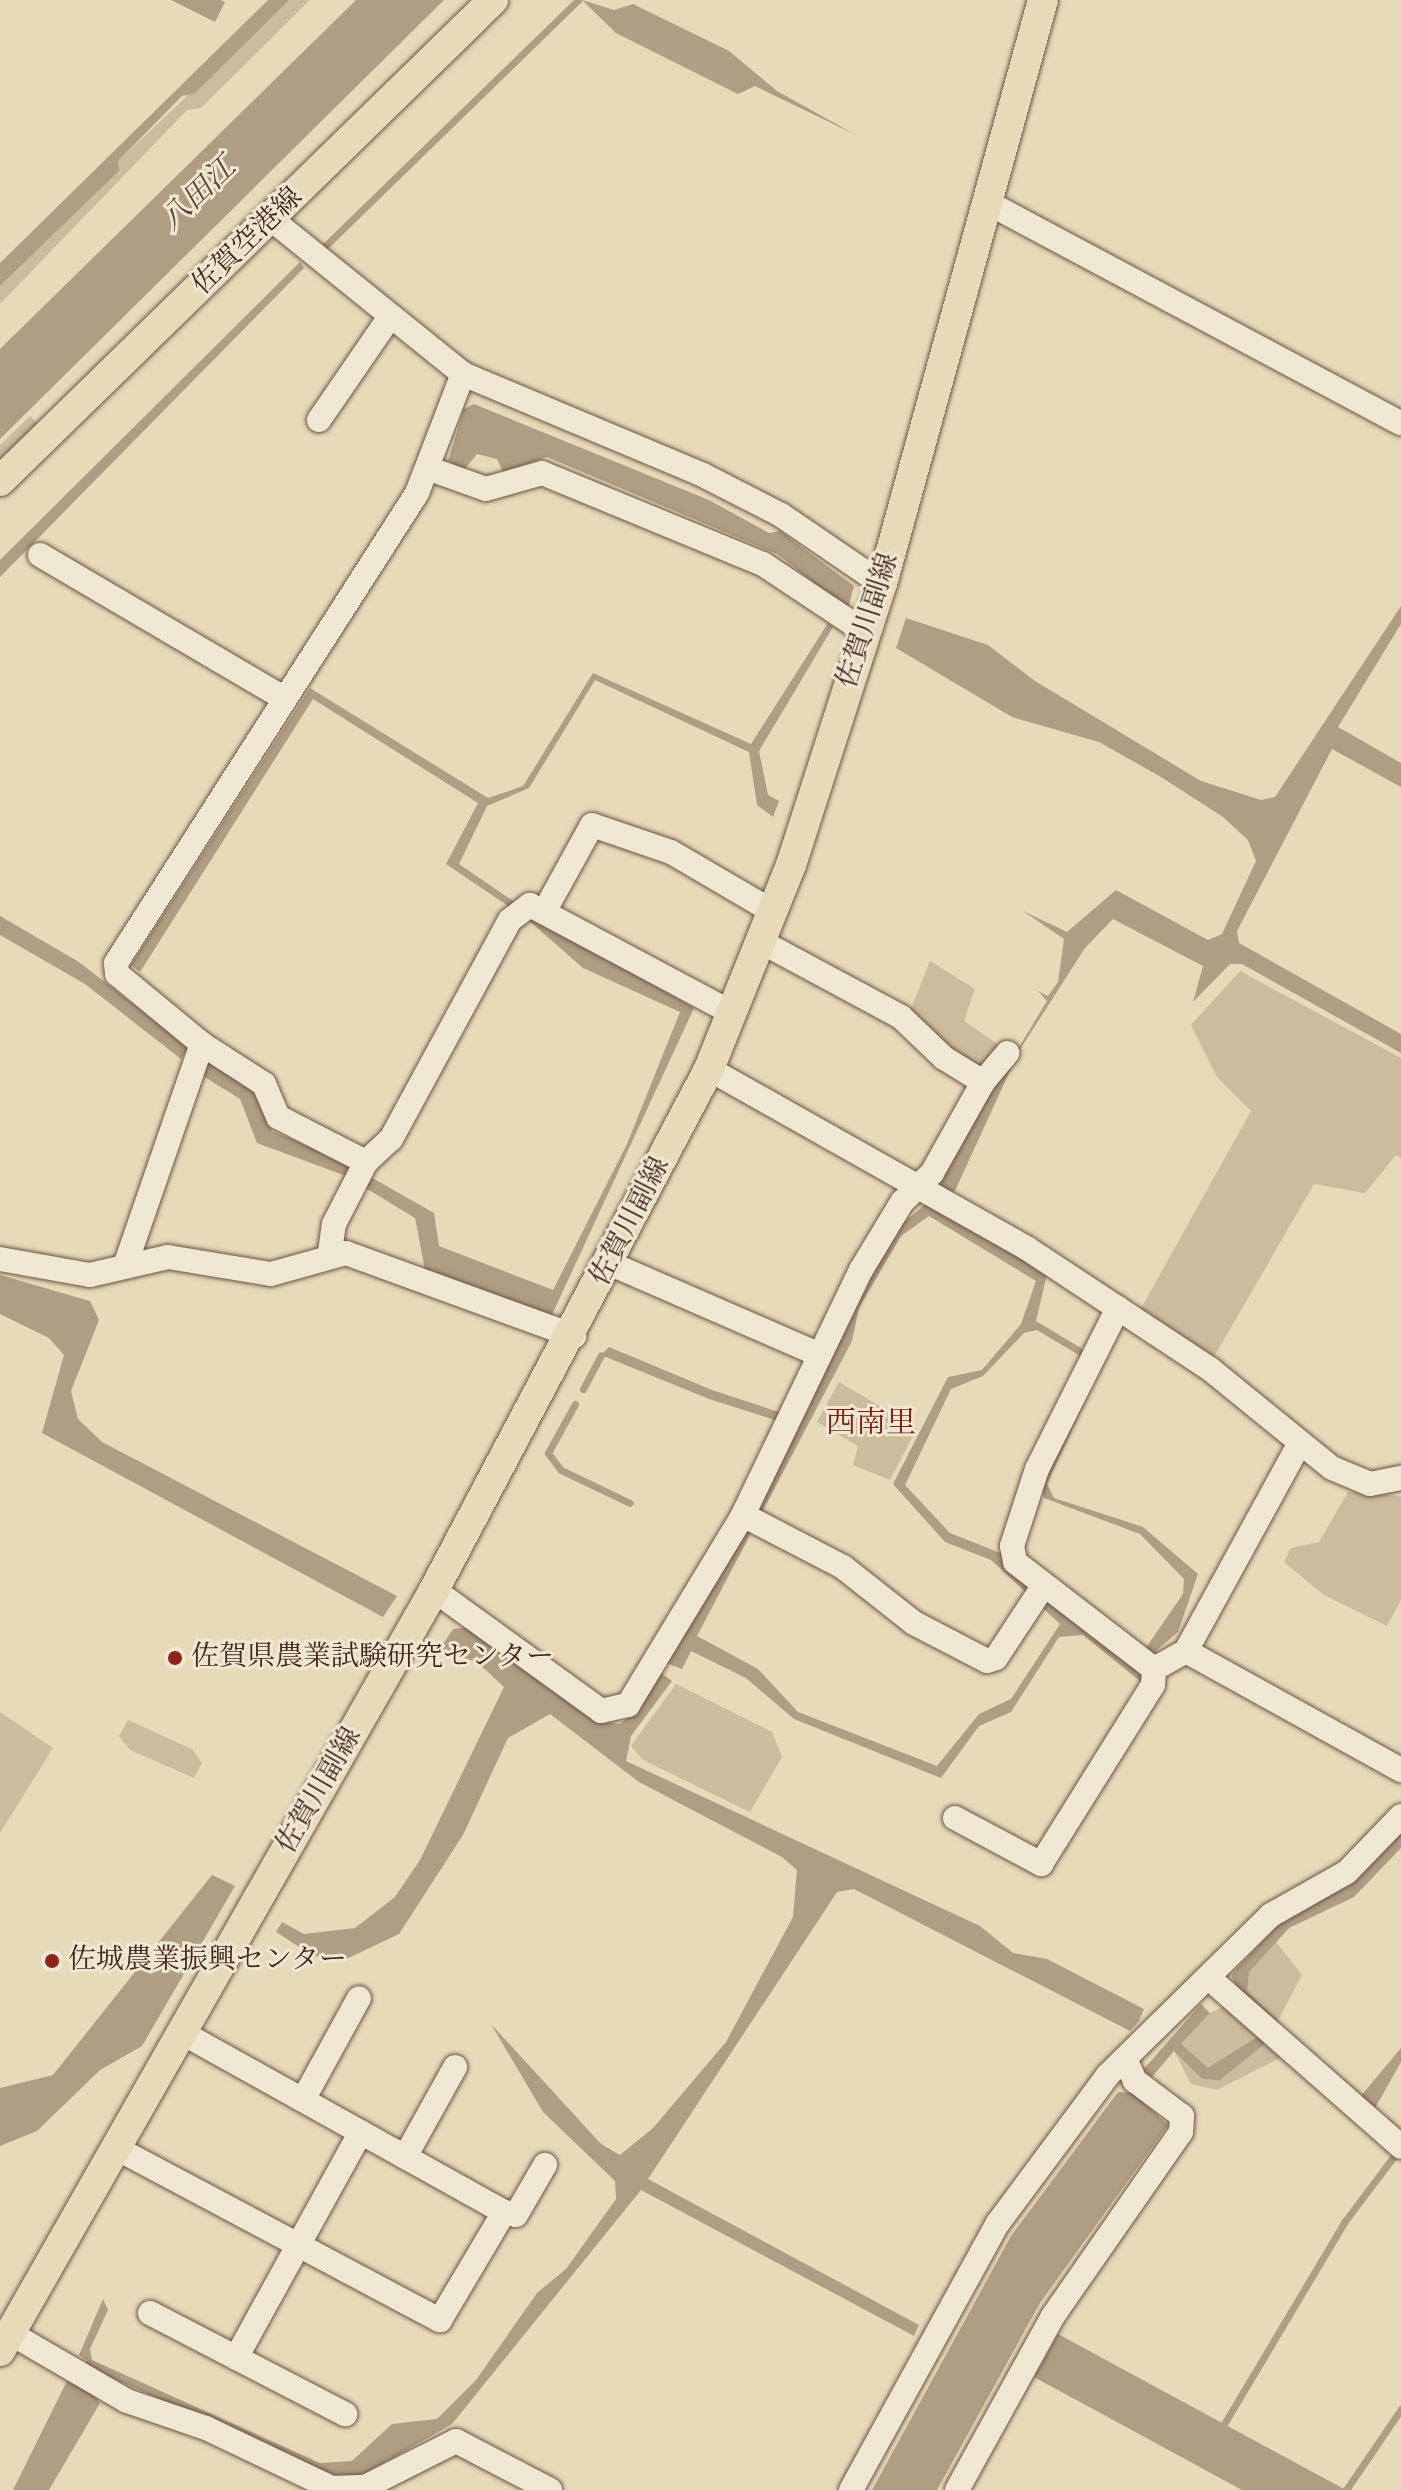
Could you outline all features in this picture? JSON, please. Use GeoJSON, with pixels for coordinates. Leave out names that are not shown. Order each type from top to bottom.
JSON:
{"type":"FeatureCollection","features":[{"type":"Feature","properties":{"kind":"main road","name":"佐賀空港線"},"geometry":{"type":"LineString","coordinates":[[0,481],[493,0]]}},
{"type":"Feature","properties":{"kind":"main road","name":"佐賀川副線"},"geometry":{"type":"LineString","coordinates":[[5,2342],[434,1590],[574,1336],[709,1069],[772,911],[867,633],[992,205],[1043,0]]}},
{"type":"Feature","properties":{"kind":"street"},"geometry":{"type":"LineString","coordinates":[[992,205],[1401,423]]}},
{"type":"Feature","properties":{"kind":"street"},"geometry":{"type":"LineString","coordinates":[[271,219],[389,318],[463,374],[703,475],[781,515],[882,584]]}},
{"type":"Feature","properties":{"kind":"street"},"geometry":{"type":"LineString","coordinates":[[319,420],[389,318]]}},
{"type":"Feature","properties":{"kind":"street"},"geometry":{"type":"LineString","coordinates":[[366,1162],[278,1117],[264,1084],[202,1044],[117,974],[116,963],[430,469],[463,374]]}},
{"type":"Feature","properties":{"kind":"street"},"geometry":{"type":"LineString","coordinates":[[430,469],[486,489],[542,473],[763,564],[867,633]]}},
{"type":"Feature","properties":{"kind":"street"},"geometry":{"type":"LineString","coordinates":[[40,555],[285,699]]}},
{"type":"Feature","properties":{"kind":"street"},"geometry":{"type":"LineString","coordinates":[[544,912],[592,825],[671,852],[772,911]]}},
{"type":"Feature","properties":{"kind":"street"},"geometry":{"type":"LineString","coordinates":[[0,1259],[90,1275],[168,1257],[296,1273],[330,1252],[347,1197],[366,1162],[391,1139],[510,920],[530,905],[732,1013]]}},
{"type":"Feature","properties":{"kind":"street"},"geometry":{"type":"LineString","coordinates":[[760,941],[901,1017],[944,1058],[983,1082]]}},
{"type":"Feature","properties":{"kind":"street"},"geometry":{"type":"LineString","coordinates":[[125,1266],[202,1044]]}},
{"type":"Feature","properties":{"kind":"street"},"geometry":{"type":"LineString","coordinates":[[434,1590],[601,1711],[614,1713],[628,1705],[752,1520],[816,1353],[983,1082],[1007,1053]]}},
{"type":"Feature","properties":{"kind":"street"},"geometry":{"type":"LineString","coordinates":[[709,1069],[917,1186],[1118,1308],[1210,1369],[1332,1468],[1370,1484],[1401,1478]]}},
{"type":"Feature","properties":{"kind":"street"},"geometry":{"type":"LineString","coordinates":[[330,1252],[574,1336]]}},
{"type":"Feature","properties":{"kind":"street"},"geometry":{"type":"LineString","coordinates":[[611,1264],[816,1353]]}},
{"type":"Feature","properties":{"kind":"street"},"geometry":{"type":"LineString","coordinates":[[1118,1308],[1037,1469],[1012,1546],[1015,1562],[1038,1594],[1154,1669]]}},
{"type":"Feature","properties":{"kind":"street"},"geometry":{"type":"LineString","coordinates":[[1154,1669],[1186,1651],[1300,1443]]}},
{"type":"Feature","properties":{"kind":"street"},"geometry":{"type":"LineString","coordinates":[[752,1520],[843,1567],[914,1623],[987,1661],[1038,1594]]}},
{"type":"Feature","properties":{"kind":"street"},"geometry":{"type":"LineString","coordinates":[[1186,1651],[1401,1770]]}},
{"type":"Feature","properties":{"kind":"street"},"geometry":{"type":"LineString","coordinates":[[955,1818],[1041,1864],[1153,1685],[1154,1669]]}},
{"type":"Feature","properties":{"kind":"street"},"geometry":{"type":"LineString","coordinates":[[851,2490],[998,2223],[1138,2079],[1210,1979],[1271,1915],[1347,1872],[1401,1816]]}},
{"type":"Feature","properties":{"kind":"street"},"geometry":{"type":"LineString","coordinates":[[1210,1979],[1401,2147]]}},
{"type":"Feature","properties":{"kind":"street"},"geometry":{"type":"LineString","coordinates":[[303,2100],[359,1998]]}},
{"type":"Feature","properties":{"kind":"street"},"geometry":{"type":"LineString","coordinates":[[182,2033],[504,2212],[516,2215],[545,2165]]}},
{"type":"Feature","properties":{"kind":"street"},"geometry":{"type":"LineString","coordinates":[[405,2157],[455,2067]]}},
{"type":"Feature","properties":{"kind":"street"},"geometry":{"type":"LineString","coordinates":[[957,2490],[1053,2316],[1181,2132],[1182,2116],[1138,2079]]}},
{"type":"Feature","properties":{"kind":"street"},"geometry":{"type":"LineString","coordinates":[[236,2358],[361,2132]]}},
{"type":"Feature","properties":{"kind":"street"},"geometry":{"type":"LineString","coordinates":[[116,2148],[440,2320],[504,2212]]}},
{"type":"Feature","properties":{"kind":"street"},"geometry":{"type":"LineString","coordinates":[[150,2313],[345,2414]]}},
{"type":"Feature","properties":{"kind":"street"},"geometry":{"type":"LineString","coordinates":[[5,2342],[71,2371],[109,2392],[332,2488],[365,2487],[456,2441],[550,2490]]}},
{"type":"Feature","properties":{"kind":"shaded area"},"geometry":{"type":"Polygon","coordinates":[[[289,0],[310,0],[201,108],[187,110],[0,304],[0,286],[119,171],[118,161],[289,0]]]}},
{"type":"Feature","properties":{"kind":"shaded area"},"geometry":{"type":"Polygon","coordinates":[[[30,416],[40,426],[0,465],[0,445],[30,416]]]}},
{"type":"Feature","properties":{"kind":"shaded area"},"geometry":{"type":"Polygon","coordinates":[[[930,961],[975,989],[964,1021],[1002,1047],[985,1072],[950,1053],[909,1014],[930,961]]]}},
{"type":"Feature","properties":{"kind":"shaded area"},"geometry":{"type":"Polygon","coordinates":[[[1240,971],[1401,1058],[1401,1158],[1396,1155],[1365,1193],[1314,1184],[1214,1357],[1139,1312],[1251,1111],[1217,1077],[1191,1025],[1240,971]]]}},
{"type":"Feature","properties":{"kind":"shaded area"},"geometry":{"type":"Polygon","coordinates":[[[839,1382],[917,1428],[890,1480],[853,1465],[858,1446],[817,1422],[839,1382]]]}},
{"type":"Feature","properties":{"kind":"shaded area"},"geometry":{"type":"Polygon","coordinates":[[[1348,1492],[1401,1496],[1401,1600],[1387,1626],[1324,1595],[1284,1562],[1291,1548],[1319,1542],[1348,1492]]]}},
{"type":"Feature","properties":{"kind":"shaded area"},"geometry":{"type":"Polygon","coordinates":[[[676,1684],[772,1732],[782,1757],[750,1812],[643,1760],[631,1746],[676,1684]]]}},
{"type":"Feature","properties":{"kind":"shaded area"},"geometry":{"type":"Polygon","coordinates":[[[0,1712],[53,1748],[0,1833],[0,1712]]]}},
{"type":"Feature","properties":{"kind":"shaded area"},"geometry":{"type":"Polygon","coordinates":[[[128,1720],[192,1749],[202,1763],[194,1778],[130,1750],[119,1736],[128,1720]]]}},
{"type":"Feature","properties":{"kind":"shaded area"},"geometry":{"type":"Polygon","coordinates":[[[1276,1942],[1302,1975],[1266,2043],[1280,2058],[1217,2090],[1191,2084],[1174,2051],[1210,2013],[1242,1998],[1248,1972],[1276,1942]]]}},
{"type":"Feature","properties":{"kind":"water"},"geometry":{"type":"Polygon","coordinates":[[[171,0],[220,0],[225,2],[215,22],[171,0]]]}},
{"type":"Feature","properties":{"kind":"water"},"geometry":{"type":"Polygon","coordinates":[[[268,0],[289,0],[194,94],[182,96],[118,161],[119,171],[0,286],[0,263],[268,0]]]}},
{"type":"Feature","properties":{"kind":"water","name":"八田江"},"geometry":{"type":"Polygon","coordinates":[[[356,0],[444,0],[0,439],[0,349],[356,0]]]}},
{"type":"Feature","properties":{"kind":"water"},"geometry":{"type":"Polygon","coordinates":[[[582,0],[614,10],[633,4],[729,51],[777,91],[856,135],[755,86],[738,94],[616,33],[582,0]]]}},
{"type":"Feature","properties":{"kind":"water"},"geometry":{"type":"Polygon","coordinates":[[[300,262],[304,268],[0,577],[0,560],[300,262]]]}},
{"type":"Feature","properties":{"kind":"water"},"geometry":{"type":"Polygon","coordinates":[[[474,404],[709,500],[769,533],[780,531],[854,586],[848,609],[777,554],[547,457],[503,472],[497,459],[477,454],[464,470],[448,461],[464,409],[474,404]]]}},
{"type":"Feature","properties":{"kind":"water"},"geometry":{"type":"Polygon","coordinates":[[[1401,606],[1401,624],[1338,727],[1401,763],[1401,787],[1332,749],[1237,931],[1239,943],[1401,1034],[1401,1053],[1242,964],[1230,964],[1193,1002],[1203,966],[1113,919],[1085,948],[1019,1051],[954,1193],[942,1186],[937,1182],[1047,1001],[1038,991],[1048,996],[1058,982],[1064,939],[1023,911],[1067,932],[1116,890],[1208,940],[1222,934],[1256,861],[1248,840],[1223,817],[1161,777],[1099,742],[1012,717],[896,648],[906,618],[988,645],[1035,681],[1201,781],[1261,800],[1275,797],[1401,606]]]}},
{"type":"Feature","properties":{"kind":"water"},"geometry":{"type":"Polygon","coordinates":[[[828,623],[833,627],[759,751],[768,795],[779,801],[773,817],[757,805],[749,752],[595,680],[529,788],[487,806],[459,864],[516,903],[511,908],[446,864],[478,803],[313,699],[140,972],[131,965],[310,688],[488,798],[523,786],[593,673],[751,744],[828,623]]]}},
{"type":"Feature","properties":{"kind":"water"},"geometry":{"type":"Polygon","coordinates":[[[532,915],[694,1008],[550,1319],[426,1275],[415,1218],[346,1176],[257,1143],[240,1099],[203,1076],[209,1062],[253,1090],[272,1131],[337,1158],[434,1213],[439,1246],[553,1290],[627,1144],[680,1012],[583,968],[527,919],[532,915]]]}},
{"type":"Feature","properties":{"kind":"water"},"geometry":{"type":"Polygon","coordinates":[[[0,916],[79,962],[188,1047],[181,1059],[85,984],[0,935],[0,916]]]}},
{"type":"Feature","properties":{"kind":"water"},"geometry":{"type":"Polygon","coordinates":[[[928,1202],[1047,1274],[1036,1321],[1086,1351],[1082,1357],[1037,1330],[1024,1333],[983,1376],[951,1389],[905,1485],[950,1533],[1003,1554],[1146,1674],[1140,1681],[1083,1635],[1059,1637],[1011,1712],[979,1726],[941,1778],[794,1719],[746,1678],[691,1651],[682,1669],[666,1663],[852,1306],[896,1229],[928,1202]],[[929,1216],[901,1236],[859,1308],[852,1341],[697,1636],[758,1669],[798,1712],[937,1766],[979,1714],[1011,1699],[1060,1624],[991,1560],[945,1542],[893,1484],[948,1377],[982,1370],[1021,1324],[1036,1281],[929,1216]]]}},
{"type":"Feature","properties":{"kind":"water"},"geometry":{"type":"Polygon","coordinates":[[[0,1275],[90,1301],[99,1320],[71,1391],[78,1419],[102,1442],[397,1596],[383,1617],[42,1433],[64,1355],[49,1338],[0,1314],[0,1275]]]}},
{"type":"Feature","properties":{"kind":"water"},"geometry":{"type":"Polygon","coordinates":[[[609,1347],[712,1390],[782,1413],[778,1421],[709,1399],[601,1355],[609,1347]]]}},
{"type":"Feature","properties":{"kind":"water"},"geometry":{"type":"Polygon","coordinates":[[[1103,1363],[1047,1484],[1054,1498],[1143,1527],[1198,1574],[1178,1632],[1150,1656],[1143,1652],[1183,1594],[1184,1579],[1140,1534],[1044,1498],[1041,1484],[1103,1363]]]}},
{"type":"Feature","properties":{"kind":"water"},"geometry":{"type":"Polygon","coordinates":[[[470,1627],[599,1721],[619,1724],[636,1712],[660,1672],[672,1681],[631,1736],[626,1761],[980,1926],[1013,1953],[1047,1959],[1144,2009],[1139,2021],[1130,2031],[854,1889],[837,1892],[648,2179],[919,2325],[914,2336],[641,2190],[452,2424],[361,2476],[334,2475],[107,2376],[95,2397],[100,2403],[49,2490],[13,2490],[67,2381],[73,2384],[87,2361],[79,2355],[103,2299],[108,2310],[90,2349],[92,2360],[320,2463],[352,2461],[392,2424],[437,2419],[476,2380],[537,2293],[566,2269],[616,2199],[615,2181],[543,2112],[491,2024],[601,2144],[620,2155],[653,2128],[726,2042],[793,1917],[797,1870],[782,1857],[639,1782],[550,1714],[508,1738],[463,1835],[399,1934],[342,1961],[312,1955],[276,1932],[282,1922],[304,1934],[355,1928],[395,1897],[420,1860],[504,1687],[477,1662],[439,1650],[453,1629],[470,1627]]]}},
{"type":"Feature","properties":{"kind":"water"},"geometry":{"type":"Polygon","coordinates":[[[1401,1831],[1401,1848],[1354,1897],[1289,1928],[1249,1972],[1247,1991],[1279,2022],[1274,2030],[1242,1998],[1231,1975],[1283,1920],[1350,1885],[1401,1831]]]}},
{"type":"Feature","properties":{"kind":"water"},"geometry":{"type":"Polygon","coordinates":[[[212,1875],[235,1886],[142,2046],[100,2070],[37,2131],[0,2146],[0,2088],[53,2075],[212,1875]]]}},
{"type":"Feature","properties":{"kind":"water"},"geometry":{"type":"Polygon","coordinates":[[[1201,2004],[1210,2013],[1181,2044],[1208,2068],[1259,2036],[1266,2043],[1220,2080],[1202,2079],[1174,2051],[1152,2077],[1142,2071],[1201,2004]]]}},
{"type":"Feature","properties":{"kind":"water"},"geometry":{"type":"Polygon","coordinates":[[[1401,2048],[1401,2062],[1374,2110],[1360,2097],[1401,2048]]]}},
{"type":"Feature","properties":{"kind":"water"},"geometry":{"type":"Polygon","coordinates":[[[1118,2092],[1133,2093],[1168,2125],[1040,2303],[937,2490],[872,2490],[1011,2236],[1118,2092]]]}},
{"type":"Feature","properties":{"kind":"water"},"geometry":{"type":"Polygon","coordinates":[[[1058,2334],[1346,2490],[1242,2490],[1034,2377],[1058,2334]]]}},
{"type":"Feature","properties":{"kind":"waterway"},"geometry":{"type":"LineString","coordinates":[[322,249],[578,0]]}},
{"type":"Feature","properties":{"kind":"waterway"},"geometry":{"type":"LineString","coordinates":[[583,1389],[601,1355]]}},
{"type":"Feature","properties":{"kind":"waterway"},"geometry":{"type":"LineString","coordinates":[[575,1404],[548,1453],[561,1470],[630,1503]]}},
{"type":"Feature","properties":{"kind":"waterway"},"geometry":{"type":"LineString","coordinates":[[1224,2424],[1345,2221],[1394,2156]]}},
{"type":"Feature","properties":{"kind":"waterway"},"geometry":{"type":"LineString","coordinates":[[1346,2490],[1401,2409]]}},
{"type":"Feature","properties":{"kind":"place","name":"佐賀県農業試験研究センター"},"geometry":{"type":"Point","coordinates":[175,1658]}},
{"type":"Feature","properties":{"kind":"place","name":"佐城農業振興センター"},"geometry":{"type":"Point","coordinates":[52,1961]}},
{"type":"Feature","properties":{"kind":"district","name":"西南里"},"geometry":{"type":"Point","coordinates":[871,1424]}}]}
